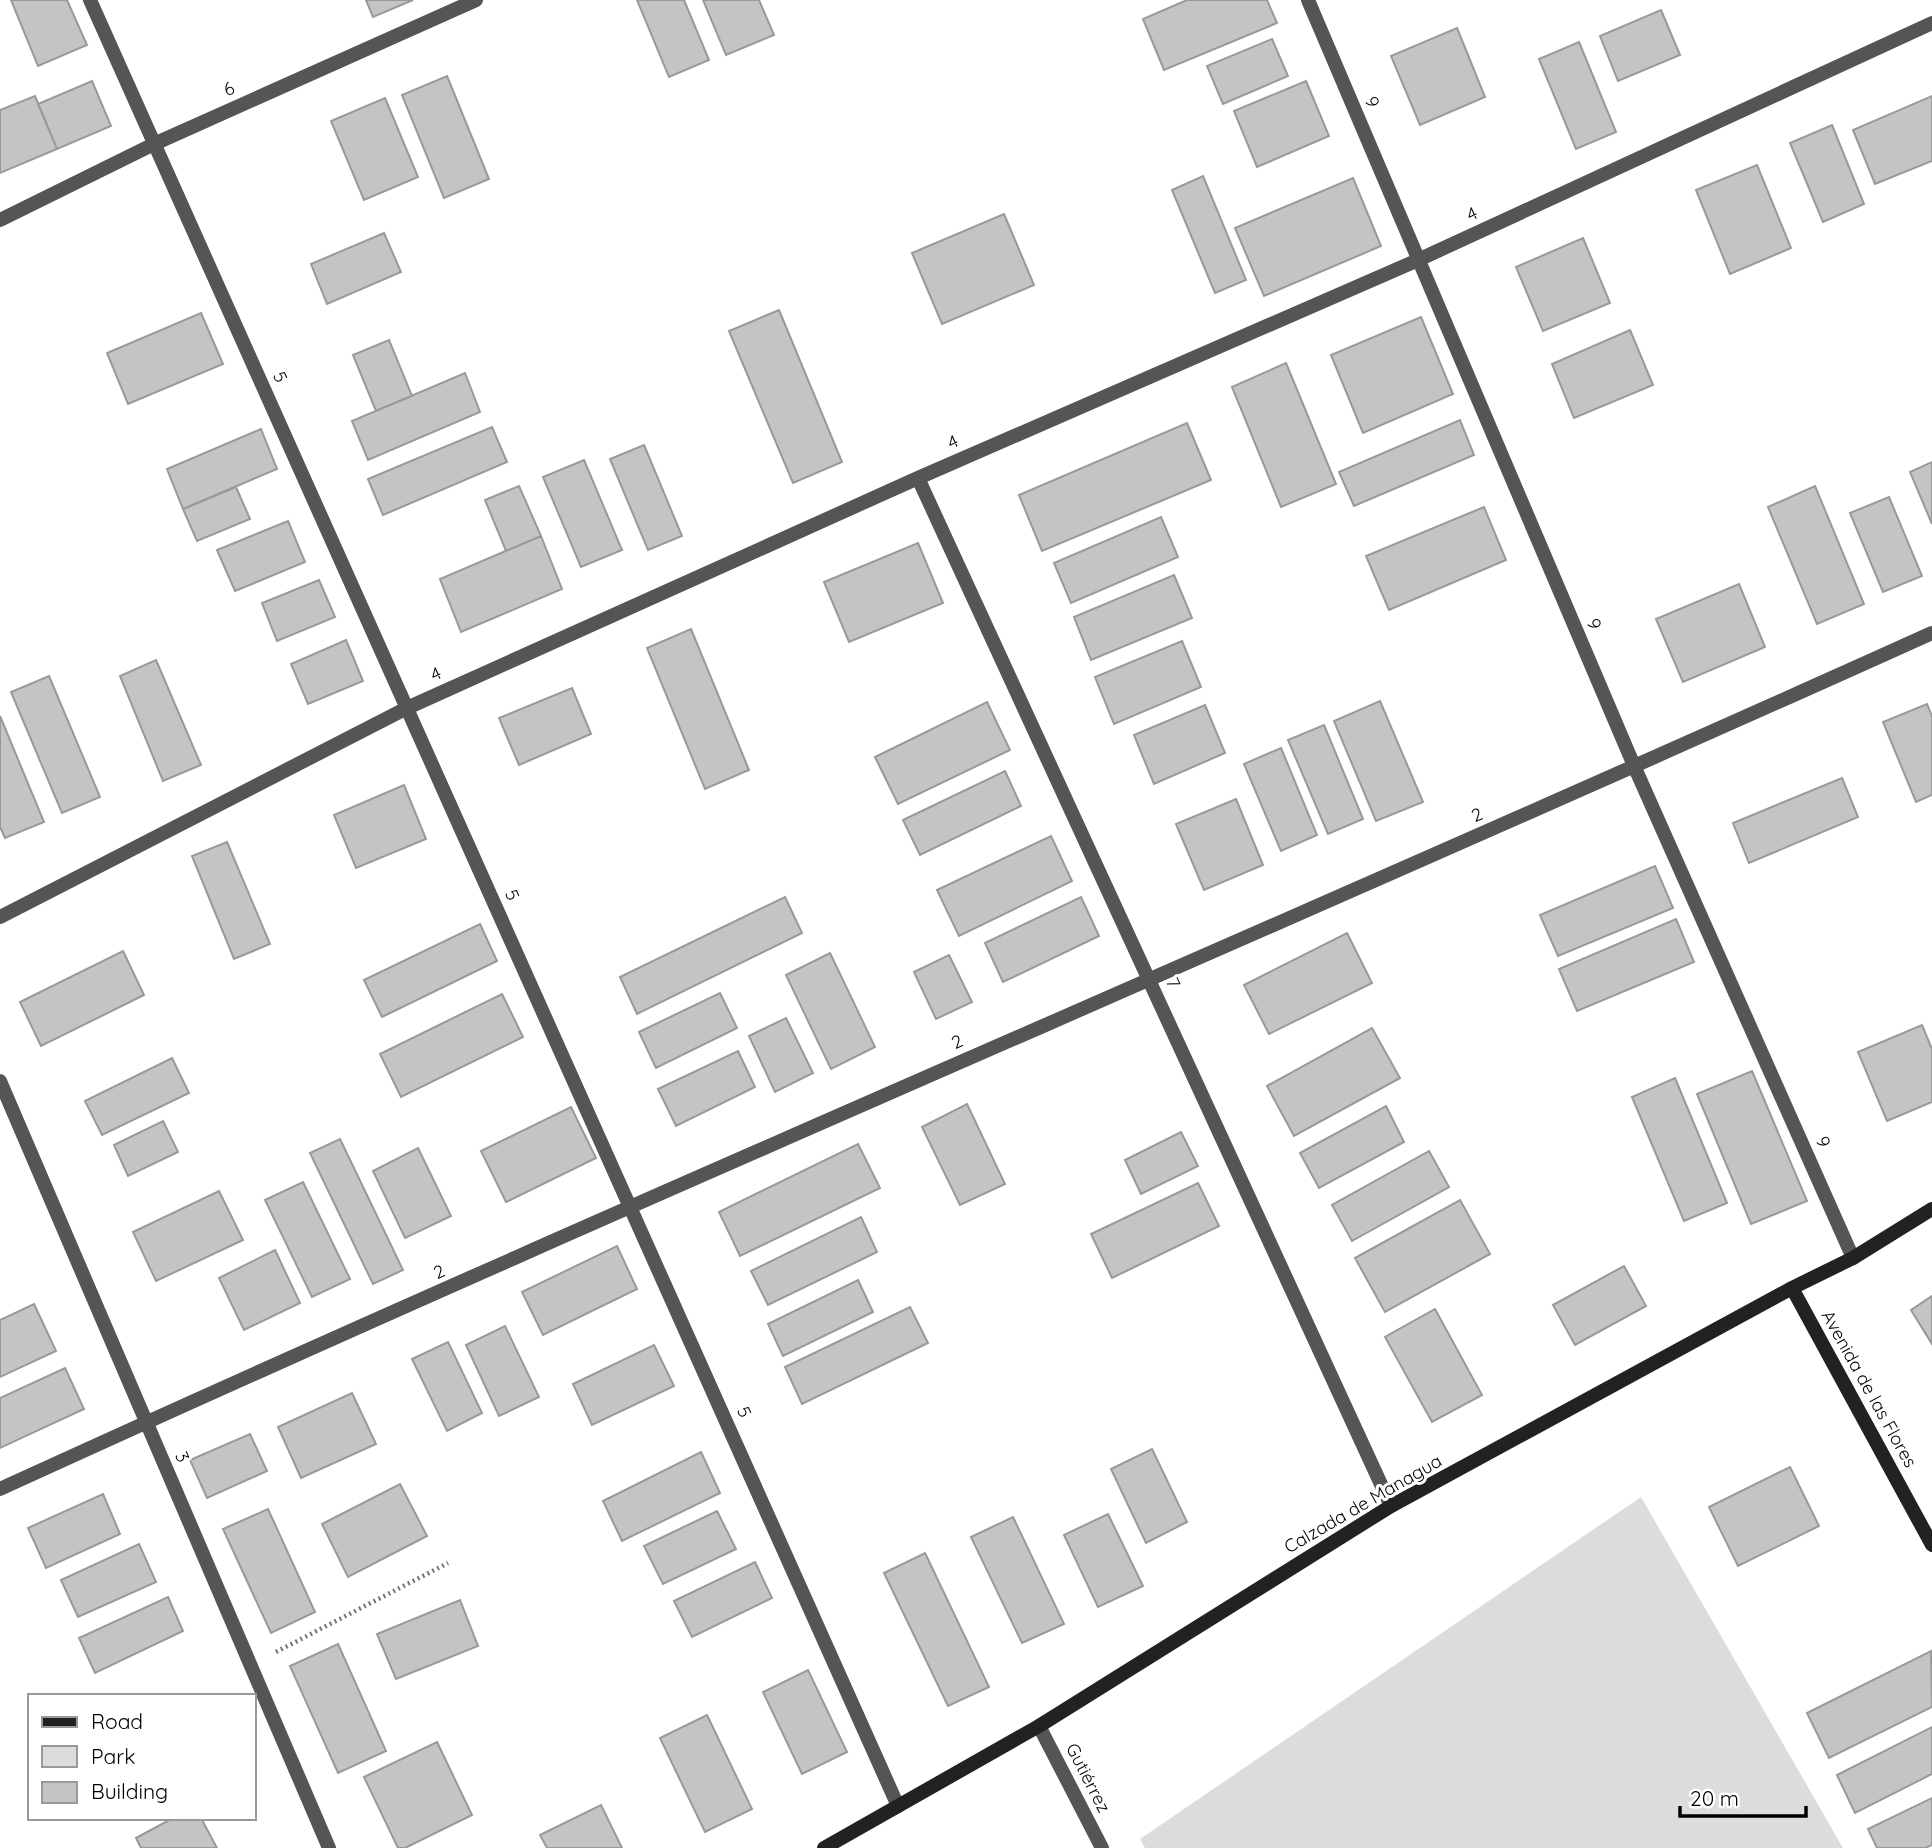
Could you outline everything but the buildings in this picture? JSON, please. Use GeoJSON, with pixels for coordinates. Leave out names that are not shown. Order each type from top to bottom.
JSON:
{"type":"FeatureCollection","features":[{"type":"Feature","properties":{"kind":"main road","name":"Calzada de Managua"},"geometry":{"type":"LineString","coordinates":[[824,1848],[1039,1726],[1391,1506],[1792,1288],[1853,1258],[1932,1209]]}},
{"type":"Feature","properties":{"kind":"main road","name":"Avenida de las Flores"},"geometry":{"type":"LineString","coordinates":[[1792,1288],[1932,1545]]}},
{"type":"Feature","properties":{"kind":"street","name":"5"},"geometry":{"type":"LineString","coordinates":[[90,0],[898,1806]]}},
{"type":"Feature","properties":{"kind":"street","name":"6"},"geometry":{"type":"LineString","coordinates":[[0,220],[154,144],[476,0]]}},
{"type":"Feature","properties":{"kind":"street","name":"9"},"geometry":{"type":"LineString","coordinates":[[1308,0],[1634,768],[1853,1258]]}},
{"type":"Feature","properties":{"kind":"street","name":"4"},"geometry":{"type":"LineString","coordinates":[[0,917],[407,708],[918,478],[1418,260],[1932,23]]}},
{"type":"Feature","properties":{"kind":"street","name":"7"},"geometry":{"type":"LineString","coordinates":[[918,478],[1391,1506]]}},
{"type":"Feature","properties":{"kind":"street","name":"2"},"geometry":{"type":"LineString","coordinates":[[0,1489],[1149,978],[1634,768],[1932,633]]}},
{"type":"Feature","properties":{"kind":"street","name":"3"},"geometry":{"type":"LineString","coordinates":[[0,1081],[329,1848]]}},
{"type":"Feature","properties":{"kind":"street","name":"Gutiérrez"},"geometry":{"type":"LineString","coordinates":[[1039,1726],[1102,1848]]}},
{"type":"Feature","properties":{"kind":"path"},"geometry":{"type":"LineString","coordinates":[[251,1665],[448,1563]]}},
{"type":"Feature","properties":{"kind":"green space"},"geometry":{"type":"Polygon","coordinates":[[[1641,1497],[1843,1848],[1145,1848],[1140,1839],[1641,1497]]]}}]}
